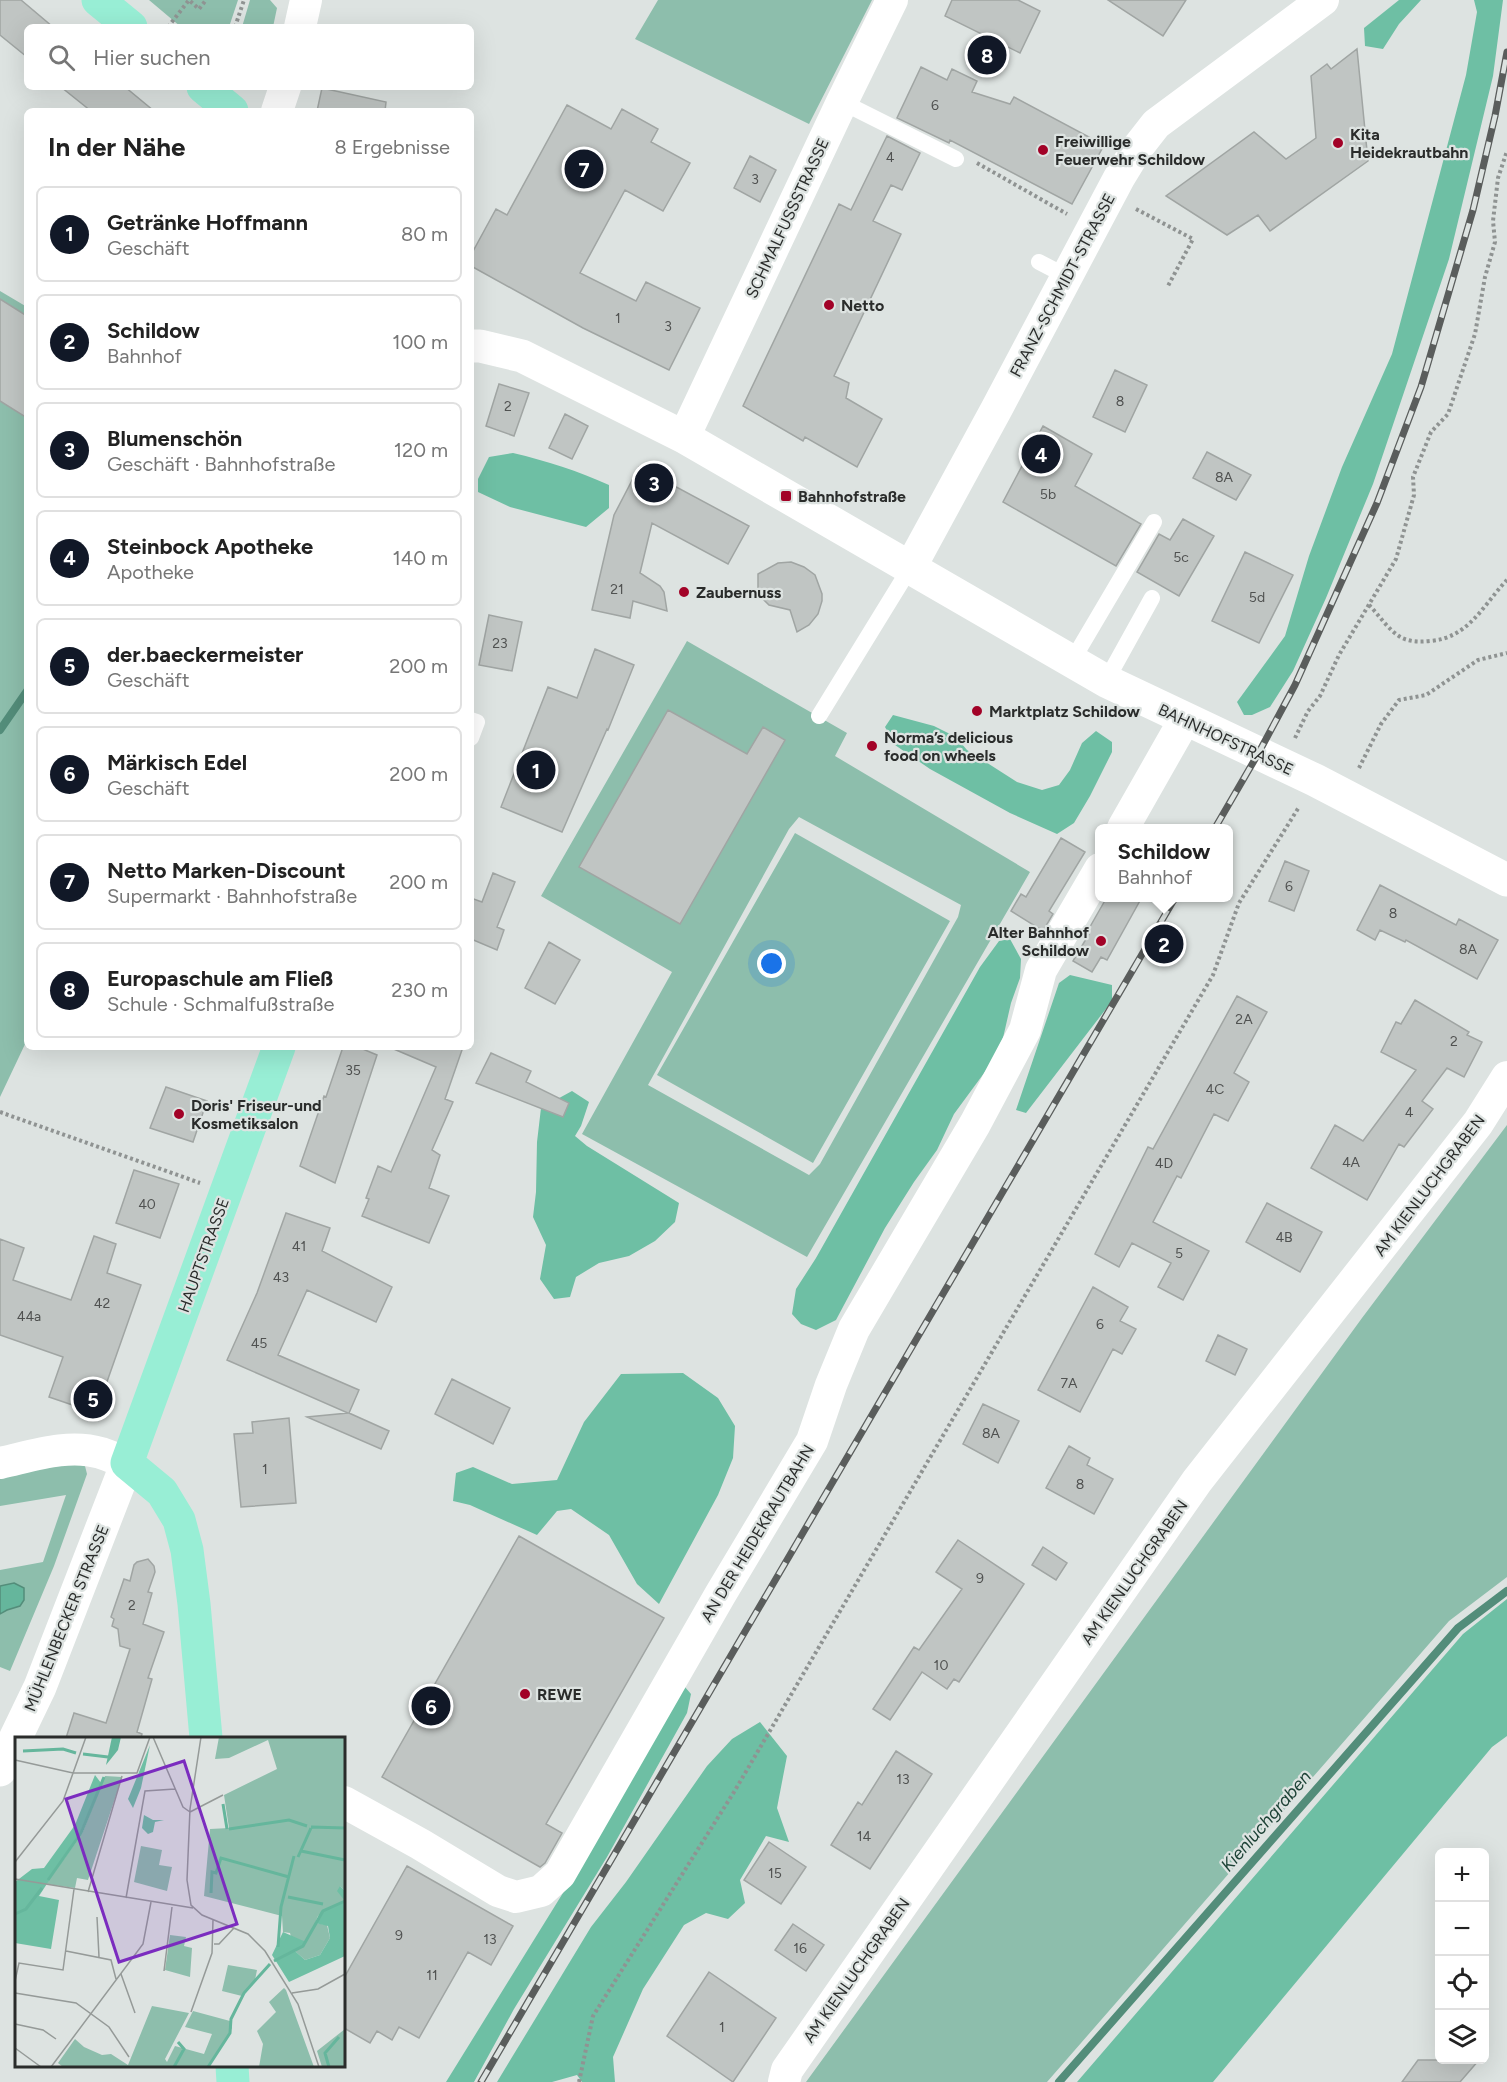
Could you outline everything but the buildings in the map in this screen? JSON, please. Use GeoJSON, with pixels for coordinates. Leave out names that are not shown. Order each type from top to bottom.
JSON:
{"type":"FeatureCollection","features":[{"type":"Feature","properties":{"kind":"main road"},"geometry":{"type":"LineString","coordinates":[[98,0],[127,24]]}},
{"type":"Feature","properties":{"kind":"main road"},"geometry":{"type":"LineString","coordinates":[[207,90],[228,108]]}},
{"type":"Feature","properties":{"kind":"main road","name":"HAUPTSTRASSE"},"geometry":{"type":"LineString","coordinates":[[127,1463],[278,1050]]}},
{"type":"Feature","properties":{"kind":"main road"},"geometry":{"type":"LineString","coordinates":[[127,1463],[162,1492],[179,1520],[195,1604],[206,1737]]}},
{"type":"Feature","properties":{"kind":"main road"},"geometry":{"type":"LineString","coordinates":[[232,2067],[233,2082]]}},
{"type":"Feature","properties":{"kind":"street"},"geometry":{"type":"LineString","coordinates":[[301,24],[306,0]]}},
{"type":"Feature","properties":{"kind":"street","name":"SCHMALFUSSSTRASSE"},"geometry":{"type":"LineString","coordinates":[[684,436],[892,0]]}},
{"type":"Feature","properties":{"kind":"street","name":"FRANZ-SCHMIDT-STRASSE"},"geometry":{"type":"LineString","coordinates":[[910,568],[996,410],[1052,269],[1092,228],[1138,147],[1156,124],[1323,0]]}},
{"type":"Feature","properties":{"kind":"street"},"geometry":{"type":"LineString","coordinates":[[278,108],[284,90]]}},
{"type":"Feature","properties":{"kind":"street","name":"BAHNHOFSTRASSE"},"geometry":{"type":"LineString","coordinates":[[474,346],[522,356],[684,436],[1106,681],[1315,780],[1507,880]]}},
{"type":"Feature","properties":{"kind":"street"},"geometry":{"type":"LineString","coordinates":[[1125,824],[1185,719]]}},
{"type":"Feature","properties":{"kind":"street","name":"AN DER HEIDEKRAUTBAHN"},"geometry":{"type":"LineString","coordinates":[[345,1803],[498,1891],[516,1897],[541,1891],[560,1874],[708,1616],[812,1441],[831,1385],[854,1329],[975,1124],[1025,1030],[1041,970],[1095,877]]}},
{"type":"Feature","properties":{"kind":"street","name":"AM KIENLUCHGRABEN"},"geometry":{"type":"LineString","coordinates":[[784,2082],[787,2070],[1197,1481],[1479,1123],[1507,1077]]}},
{"type":"Feature","properties":{"kind":"street"},"geometry":{"type":"LineString","coordinates":[[0,1463],[51,1451],[75,1449],[99,1452],[127,1463]]}},
{"type":"Feature","properties":{"kind":"street","name":"MÜHLENBECKER STRASSE"},"geometry":{"type":"LineString","coordinates":[[16,1737],[40,1687],[127,1463]]}},
{"type":"Feature","properties":{"kind":"street","name":"MÜHLENBECKER STRASSE"},"geometry":{"type":"LineString","coordinates":[[0,1770],[15,1739]]}},
{"type":"Feature","properties":{"kind":"lane"},"geometry":{"type":"LineString","coordinates":[[842,102],[956,159]]}},
{"type":"Feature","properties":{"kind":"lane"},"geometry":{"type":"LineString","coordinates":[[1072,661],[1154,522]]}},
{"type":"Feature","properties":{"kind":"lane"},"geometry":{"type":"LineString","coordinates":[[819,717],[910,568]]}},
{"type":"Feature","properties":{"kind":"lane"},"geometry":{"type":"LineString","coordinates":[[1106,681],[1152,598]]}},
{"type":"Feature","properties":{"kind":"path"},"geometry":{"type":"LineString","coordinates":[[170,24],[189,0],[199,9],[206,0]]}},
{"type":"Feature","properties":{"kind":"path"},"geometry":{"type":"LineString","coordinates":[[236,24],[244,0]]}},
{"type":"Feature","properties":{"kind":"path"},"geometry":{"type":"LineString","coordinates":[[1295,739],[1308,711],[1320,696],[1338,655],[1396,559],[1414,495],[1413,477],[1431,432],[1448,414],[1470,349],[1495,242],[1493,221],[1498,178],[1507,151]]}},
{"type":"Feature","properties":{"kind":"path"},"geometry":{"type":"LineString","coordinates":[[978,164],[1092,228]]}},
{"type":"Feature","properties":{"kind":"path"},"geometry":{"type":"LineString","coordinates":[[1130,206],[1193,239],[1168,286]]}},
{"type":"Feature","properties":{"kind":"path"},"geometry":{"type":"LineString","coordinates":[[1369,605],[1402,638],[1416,642],[1448,638],[1461,631],[1473,620],[1507,580]]}},
{"type":"Feature","properties":{"kind":"path"},"geometry":{"type":"LineString","coordinates":[[1359,768],[1381,724],[1399,700],[1425,695],[1478,660],[1507,653]]}},
{"type":"Feature","properties":{"kind":"path"},"geometry":{"type":"LineString","coordinates":[[579,2082],[593,2016],[734,1792],[1214,975],[1239,903],[1299,807]]}},
{"type":"Feature","properties":{"kind":"path"},"geometry":{"type":"LineString","coordinates":[[0,1113],[226,1192]]}},
{"type":"Feature","properties":{"kind":"shaded area"},"geometry":{"type":"Polygon","coordinates":[[[149,0],[238,0],[230,24],[177,24],[149,0]]]}},
{"type":"Feature","properties":{"kind":"shaded area"},"geometry":{"type":"Polygon","coordinates":[[[250,0],[270,0],[277,8],[274,24],[243,24],[250,0]]]}},
{"type":"Feature","properties":{"kind":"shaded area"},"geometry":{"type":"Polygon","coordinates":[[[658,0],[872,0],[809,124],[635,39],[658,0]]]}},
{"type":"Feature","properties":{"kind":"shaded area"},"geometry":{"type":"Polygon","coordinates":[[[1399,0],[1421,0],[1399,24],[1383,49],[1365,46],[1364,28],[1399,0]]]}},
{"type":"Feature","properties":{"kind":"shaded area"},"geometry":{"type":"Polygon","coordinates":[[[1474,0],[1503,0],[1493,76],[1449,259],[1373,484],[1326,598],[1293,671],[1270,707],[1252,715],[1244,715],[1237,702],[1285,636],[1309,556],[1342,467],[1392,354],[1466,75],[1477,12],[1474,0]]]}},
{"type":"Feature","properties":{"kind":"shaded area"},"geometry":{"type":"Polygon","coordinates":[[[0,291],[24,305],[24,1046],[0,1097],[0,291]]]}},
{"type":"Feature","properties":{"kind":"shaded area"},"geometry":{"type":"Polygon","coordinates":[[[513,453],[586,475],[609,485],[609,508],[586,527],[510,507],[478,492],[478,479],[489,457],[513,453]]]}},
{"type":"Feature","properties":{"kind":"shaded area"},"geometry":{"type":"Polygon","coordinates":[[[687,641],[847,733],[835,756],[1030,872],[807,1257],[582,1134],[672,972],[541,896],[687,641]],[[799,817],[789,829],[648,1085],[809,1175],[820,1164],[958,917],[961,905],[799,817]]]}},
{"type":"Feature","properties":{"kind":"shaded area"},"geometry":{"type":"Polygon","coordinates":[[[893,715],[934,726],[956,737],[967,750],[1017,782],[1042,790],[1059,785],[1070,770],[1082,743],[1096,731],[1112,742],[1112,752],[1074,823],[1057,834],[1010,813],[930,769],[895,745],[885,727],[893,715]]]}},
{"type":"Feature","properties":{"kind":"shaded area"},"geometry":{"type":"Polygon","coordinates":[[[795,833],[950,921],[813,1163],[657,1075],[795,833]]]}},
{"type":"Feature","properties":{"kind":"shaded area"},"geometry":{"type":"Polygon","coordinates":[[[1010,939],[1021,959],[1020,978],[1011,1003],[1003,1038],[990,1065],[954,1114],[937,1150],[885,1228],[836,1320],[816,1330],[801,1324],[792,1314],[796,1289],[816,1258],[980,967],[999,941],[1010,939]]]}},
{"type":"Feature","properties":{"kind":"shaded area"},"geometry":{"type":"Polygon","coordinates":[[[1070,975],[1112,985],[1112,1001],[1026,1113],[1016,1110],[1059,983],[1070,975]]]}},
{"type":"Feature","properties":{"kind":"shaded area"},"geometry":{"type":"Polygon","coordinates":[[[572,1091],[589,1102],[575,1136],[587,1146],[679,1203],[675,1222],[655,1241],[629,1256],[599,1263],[576,1277],[570,1297],[554,1299],[540,1279],[546,1245],[533,1217],[537,1142],[541,1108],[572,1091]]]}},
{"type":"Feature","properties":{"kind":"shaded area"},"geometry":{"type":"Polygon","coordinates":[[[1507,1125],[1507,1577],[1449,1621],[1047,2082],[806,2082],[1362,1318],[1507,1125]]]}},
{"type":"Feature","properties":{"kind":"shaded area"},"geometry":{"type":"Polygon","coordinates":[[[683,1373],[718,1398],[735,1426],[733,1458],[718,1495],[659,1604],[637,1584],[609,1535],[571,1509],[557,1511],[537,1535],[470,1505],[453,1501],[456,1473],[473,1467],[512,1484],[557,1480],[584,1422],[621,1374],[683,1373]]]}},
{"type":"Feature","properties":{"kind":"shaded area"},"geometry":{"type":"Polygon","coordinates":[[[68,1463],[85,1466],[87,1474],[54,1566],[10,1671],[0,1667],[0,1614],[20,1606],[24,1588],[14,1583],[0,1586],[0,1570],[43,1562],[66,1495],[0,1506],[0,1477],[68,1463]]]}},
{"type":"Feature","properties":{"kind":"shaded area"},"geometry":{"type":"Polygon","coordinates":[[[14,1583],[24,1588],[24,1600],[20,1606],[0,1614],[0,1586],[14,1583]]]}},
{"type":"Feature","properties":{"kind":"shaded area"},"geometry":{"type":"Polygon","coordinates":[[[1507,1599],[1507,1736],[1492,1747],[1213,2082],[1077,2082],[1463,1634],[1507,1599]]]}},
{"type":"Feature","properties":{"kind":"shaded area"},"geometry":{"type":"Polygon","coordinates":[[[685,1687],[691,1694],[687,1713],[607,1857],[514,2009],[474,2082],[446,2082],[584,1859],[685,1687]]]}},
{"type":"Feature","properties":{"kind":"shaded area"},"geometry":{"type":"Polygon","coordinates":[[[760,1722],[787,1756],[777,1808],[789,1842],[766,1836],[740,1880],[745,1903],[728,1919],[706,1913],[684,1925],[643,1989],[613,2057],[615,2082],[582,2082],[577,2075],[552,2082],[497,2082],[591,1927],[626,1882],[707,1766],[732,1739],[760,1722]]]}},
{"type":"Feature","properties":{"kind":"waterway"},"geometry":{"type":"LineString","coordinates":[[0,730],[24,695]]}},
{"type":"Feature","properties":{"kind":"waterway","name":"Kienluchgraben"},"geometry":{"type":"LineString","coordinates":[[1059,2082],[1458,1628],[1507,1591]]}},
{"type":"Feature","properties":{"kind":"railway"},"geometry":{"type":"LineString","coordinates":[[1217,824],[1295,685],[1377,503],[1421,387],[1473,210],[1507,52]]}},
{"type":"Feature","properties":{"kind":"railway"},"geometry":{"type":"LineString","coordinates":[[481,2082],[1173,902]]}},
{"type":"Feature","properties":{"kind":"place","name":"Europaschule am Fließ"},"geometry":{"type":"Point","coordinates":[987,55]}},
{"type":"Feature","properties":{"kind":"place","name":"Kita Heidekrautbahn"},"geometry":{"type":"Point","coordinates":[1338,143]}},
{"type":"Feature","properties":{"kind":"place","name":"Freiwillige Feuerwehr Schildow"},"geometry":{"type":"Point","coordinates":[1043,150]}},
{"type":"Feature","properties":{"kind":"place","name":"Netto Marken-Discount"},"geometry":{"type":"Point","coordinates":[584,169]}},
{"type":"Feature","properties":{"kind":"place","name":"Netto"},"geometry":{"type":"Point","coordinates":[829,305]}},
{"type":"Feature","properties":{"kind":"place","name":"Steinbock Apotheke"},"geometry":{"type":"Point","coordinates":[1041,454]}},
{"type":"Feature","properties":{"kind":"place","name":"Blumenschön"},"geometry":{"type":"Point","coordinates":[654,483]}},
{"type":"Feature","properties":{"kind":"place","name":"Bahnhofstraße"},"geometry":{"type":"Point","coordinates":[786,496]}},
{"type":"Feature","properties":{"kind":"place","name":"Zaubernuss"},"geometry":{"type":"Point","coordinates":[684,592]}},
{"type":"Feature","properties":{"kind":"place","name":"Marktplatz Schildow"},"geometry":{"type":"Point","coordinates":[977,711]}},
{"type":"Feature","properties":{"kind":"place","name":"Norma’s delicious food on wheels"},"geometry":{"type":"Point","coordinates":[872,746]}},
{"type":"Feature","properties":{"kind":"place","name":"Getränke Hoffmann"},"geometry":{"type":"Point","coordinates":[536,770]}},
{"type":"Feature","properties":{"kind":"place","name":"Alter Bahnhof Schildow"},"geometry":{"type":"Point","coordinates":[1101,941]}},
{"type":"Feature","properties":{"kind":"place","name":"Schildow"},"geometry":{"type":"Point","coordinates":[1164,944]}},
{"type":"Feature","properties":{"kind":"place","name":"Doris' Friseur-und Kosmetiksalon"},"geometry":{"type":"Point","coordinates":[179,1114]}},
{"type":"Feature","properties":{"kind":"place","name":"der.baeckermeister"},"geometry":{"type":"Point","coordinates":[93,1399]}},
{"type":"Feature","properties":{"kind":"place","name":"REWE"},"geometry":{"type":"Point","coordinates":[525,1694]}},
{"type":"Feature","properties":{"kind":"place","name":"Märkisch Edel"},"geometry":{"type":"Point","coordinates":[431,1706]}}]}
